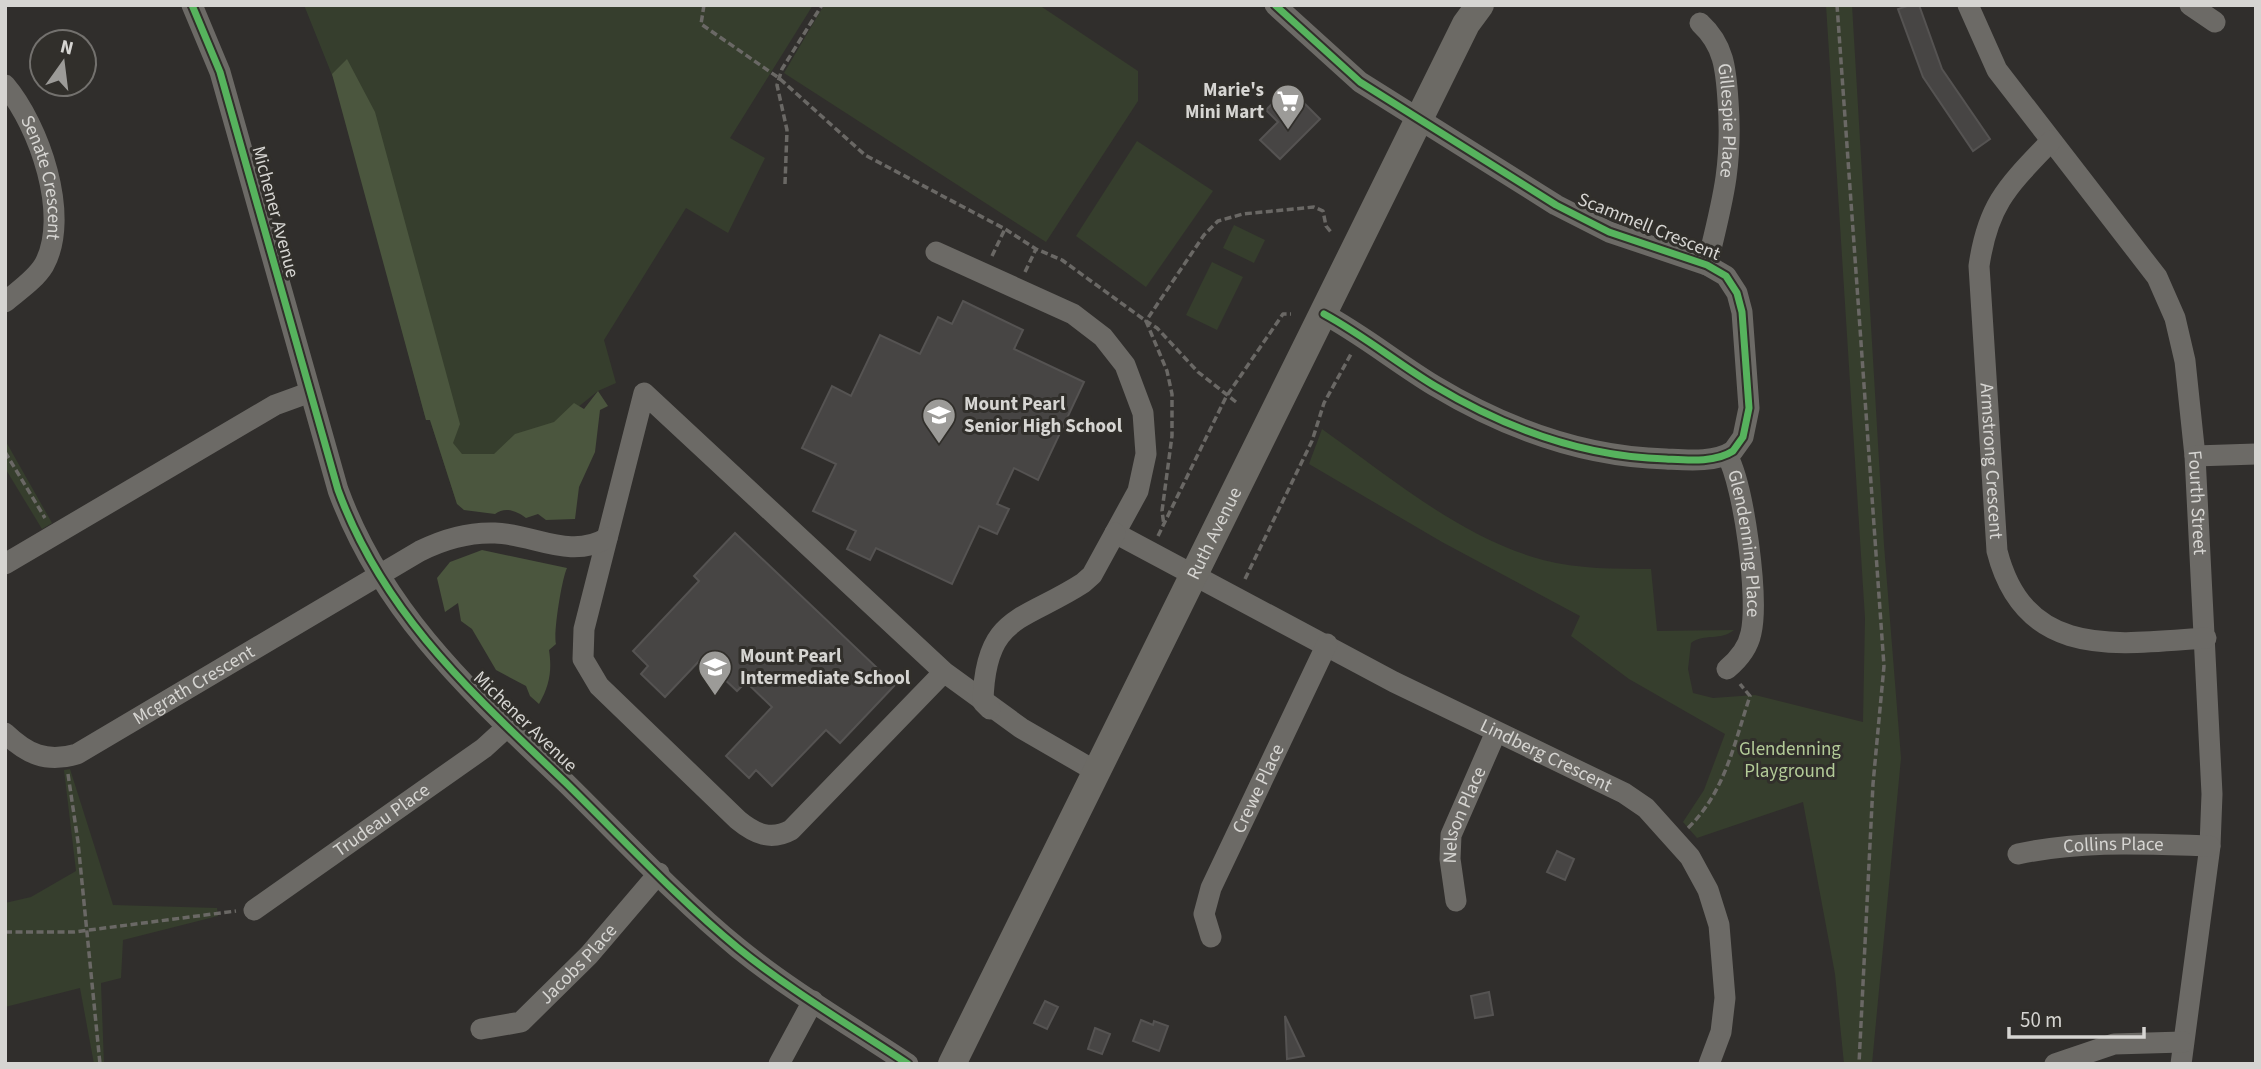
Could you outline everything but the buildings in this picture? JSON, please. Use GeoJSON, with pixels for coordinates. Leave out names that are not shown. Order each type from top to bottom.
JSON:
{"type":"FeatureCollection","features":[{"type":"Feature","properties":{"kind":"main road","name":"Ruth Avenue"},"geometry":{"type":"LineString","coordinates":[[952,1064],[1418,119],[1466,23],[1480,5]]}},
{"type":"Feature","properties":{"kind":"street","name":"Michener Avenue"},"geometry":{"type":"LineString","coordinates":[[192,5],[220,72],[308,393],[346,511],[379,575],[430,648],[507,727],[726,937],[813,1002],[908,1064]]}},
{"type":"Feature","properties":{"kind":"street","name":"Scammell Crescent"},"geometry":{"type":"LineString","coordinates":[[1275,5],[1348,73],[1582,220],[1630,241],[1718,270],[1732,285],[1740,303],[1749,418],[1739,445],[1727,456]]}},
{"type":"Feature","properties":{"kind":"street","name":"Fourth Street"},"geometry":{"type":"LineString","coordinates":[[1968,5],[1997,70],[2157,276],[2175,318],[2185,361],[2195,456],[2212,752],[2210,846],[2181,1064]]}},
{"type":"Feature","properties":{"kind":"street"},"geometry":{"type":"LineString","coordinates":[[2190,5],[2215,22]]}},
{"type":"Feature","properties":{"kind":"street","name":"Gillespie Place"},"geometry":{"type":"LineString","coordinates":[[1700,23],[1714,37],[1723,54],[1731,140],[1728,181],[1707,265]]}},
{"type":"Feature","properties":{"kind":"street","name":"Senate Crescent"},"geometry":{"type":"LineString","coordinates":[[5,85],[24,108],[35,130],[56,223],[52,247],[42,268],[5,302]]}},
{"type":"Feature","properties":{"kind":"street","name":"Armstrong Crescent"},"geometry":{"type":"LineString","coordinates":[[2051,141],[2005,189],[1992,212],[1983,237],[1979,266],[1997,551],[2002,570],[2010,586],[2031,612],[2056,630],[2080,640],[2108,645],[2206,638]]}},
{"type":"Feature","properties":{"kind":"street"},"geometry":{"type":"LineString","coordinates":[[936,252],[1073,314],[1102,337],[1125,365],[1143,413],[1146,454],[1138,491],[1092,575],[1083,583],[1005,627],[989,657],[983,702]]}},
{"type":"Feature","properties":{"kind":"street"},"geometry":{"type":"LineString","coordinates":[[1324,314],[1450,395],[1530,433],[1585,448],[1638,457],[1678,460],[1727,456]]}},
{"type":"Feature","properties":{"kind":"street"},"geometry":{"type":"LineString","coordinates":[[5,564],[275,405],[308,393]]}},
{"type":"Feature","properties":{"kind":"street"},"geometry":{"type":"LineString","coordinates":[[944,672],[797,825],[774,837],[754,832],[738,820],[598,686],[586,669],[582,639],[645,393],[944,672],[983,702],[1021,740],[1095,777]]}},
{"type":"Feature","properties":{"kind":"street"},"geometry":{"type":"LineString","coordinates":[[2195,456],[2256,454]]}},
{"type":"Feature","properties":{"kind":"street","name":"Glendenning Place"},"geometry":{"type":"LineString","coordinates":[[1727,456],[1738,482],[1745,528],[1752,625],[1742,655],[1727,669]]}},
{"type":"Feature","properties":{"kind":"street","name":"Lindberg Crescent"},"geometry":{"type":"LineString","coordinates":[[1115,533],[1394,682],[1636,800],[1690,857],[1714,907],[1724,959],[1722,1024],[1709,1064]]}},
{"type":"Feature","properties":{"kind":"street","name":"Mcgrath Crescent"},"geometry":{"type":"LineString","coordinates":[[65,757],[87,748],[434,544],[463,535],[510,534],[572,548],[589,547],[607,538]]}},
{"type":"Feature","properties":{"kind":"street","name":"Crewe Place"},"geometry":{"type":"LineString","coordinates":[[1212,937],[1204,914],[1211,888],[1327,644]]}},
{"type":"Feature","properties":{"kind":"street","name":"Trudeau Place"},"geometry":{"type":"LineString","coordinates":[[254,910],[484,748],[507,727]]}},
{"type":"Feature","properties":{"kind":"street","name":"Nelson Place"},"geometry":{"type":"LineString","coordinates":[[1456,901],[1450,859],[1451,835],[1496,732]]}},
{"type":"Feature","properties":{"kind":"street"},"geometry":{"type":"LineString","coordinates":[[5,733],[32,754],[43,758],[65,757]]}},
{"type":"Feature","properties":{"kind":"street","name":"Collins Place"},"geometry":{"type":"LineString","coordinates":[[2018,854],[2070,844],[2099,842],[2210,846]]}},
{"type":"Feature","properties":{"kind":"street","name":"Jacobs Place"},"geometry":{"type":"LineString","coordinates":[[481,1028],[521,1022],[589,954],[659,873]]}},
{"type":"Feature","properties":{"kind":"street"},"geometry":{"type":"LineString","coordinates":[[779,1064],[813,1002]]}},
{"type":"Feature","properties":{"kind":"street"},"geometry":{"type":"LineString","coordinates":[[2055,1064],[2114,1044],[2183,1042]]}},
{"type":"Feature","properties":{"kind":"path"},"geometry":{"type":"LineString","coordinates":[[704,5],[701,24],[779,78],[864,155],[1078,270],[1146,321],[1226,397],[1236,402]]}},
{"type":"Feature","properties":{"kind":"path"},"geometry":{"type":"LineString","coordinates":[[785,184],[787,130],[778,90],[779,78],[821,5]]}},
{"type":"Feature","properties":{"kind":"path"},"geometry":{"type":"LineString","coordinates":[[1837,5],[1884,666],[1873,784],[1859,1064]]}},
{"type":"Feature","properties":{"kind":"path"},"geometry":{"type":"LineString","coordinates":[[1146,321],[1204,235],[1218,221],[1243,214],[1314,207],[1323,211],[1325,226],[1331,232]]}},
{"type":"Feature","properties":{"kind":"path"},"geometry":{"type":"LineString","coordinates":[[992,256],[1005,229]]}},
{"type":"Feature","properties":{"kind":"path"},"geometry":{"type":"LineString","coordinates":[[1025,270],[1036,249]]}},
{"type":"Feature","properties":{"kind":"path"},"geometry":{"type":"LineString","coordinates":[[1150,552],[1226,397],[1283,314],[1291,314]]}},
{"type":"Feature","properties":{"kind":"path"},"geometry":{"type":"LineString","coordinates":[[1146,321],[1167,371],[1172,394],[1172,436],[1161,511],[1164,525]]}},
{"type":"Feature","properties":{"kind":"path"},"geometry":{"type":"LineString","coordinates":[[1245,579],[1312,441],[1324,403],[1352,352]]}},
{"type":"Feature","properties":{"kind":"path"},"geometry":{"type":"LineString","coordinates":[[1305,438],[1312,441]]}},
{"type":"Feature","properties":{"kind":"path"},"geometry":{"type":"LineString","coordinates":[[5,452],[55,535]]}},
{"type":"Feature","properties":{"kind":"path"},"geometry":{"type":"LineString","coordinates":[[1687,829],[1706,811],[1717,792],[1750,696],[1727,669]]}},
{"type":"Feature","properties":{"kind":"path"},"geometry":{"type":"LineString","coordinates":[[65,757],[87,930],[100,1064]]}},
{"type":"Feature","properties":{"kind":"path"},"geometry":{"type":"LineString","coordinates":[[5,932],[87,930],[219,912],[254,910]]}},
{"type":"Feature","properties":{"kind":"green space"},"geometry":{"type":"Polygon","coordinates":[[[304,5],[813,5],[730,138],[765,158],[728,233],[686,208],[604,340],[616,383],[598,391],[457,504],[430,420],[426,420],[338,90],[304,5]]]}},
{"type":"Feature","properties":{"kind":"green space"},"geometry":{"type":"Polygon","coordinates":[[[824,5],[1039,5],[1138,71],[1138,101],[1046,242],[784,73],[824,5]]]}},
{"type":"Feature","properties":{"kind":"green space","name":"Glendenning Playground"},"geometry":{"type":"Polygon","coordinates":[[[1826,5],[1852,5],[1884,545],[1901,758],[1872,1064],[1844,1064],[1835,974],[1803,802],[1697,838],[1683,822],[1704,790],[1725,734],[1629,679],[1571,636],[1580,616],[1442,542],[1309,464],[1322,429],[1455,522],[1513,550],[1570,565],[1651,569],[1657,631],[1734,630],[1691,643],[1688,669],[1693,693],[1713,698],[1755,695],[1863,722],[1865,618],[1826,5]]]}},
{"type":"Feature","properties":{"kind":"green space"},"geometry":{"type":"Polygon","coordinates":[[[347,59],[375,112],[460,424],[453,443],[462,454],[494,454],[515,434],[554,422],[574,403],[584,409],[598,391],[608,406],[600,410],[595,452],[579,487],[575,519],[546,520],[538,514],[526,518],[511,510],[495,514],[464,510],[457,504],[430,420],[426,420],[332,74],[347,59]]]}},
{"type":"Feature","properties":{"kind":"green space"},"geometry":{"type":"Polygon","coordinates":[[[1137,141],[1213,191],[1146,287],[1076,236],[1137,141]]]}},
{"type":"Feature","properties":{"kind":"green space"},"geometry":{"type":"Polygon","coordinates":[[[1234,225],[1265,240],[1254,263],[1223,248],[1234,225]]]}},
{"type":"Feature","properties":{"kind":"green space"},"geometry":{"type":"Polygon","coordinates":[[[1212,262],[1243,277],[1217,330],[1186,315],[1212,262]]]}},
{"type":"Feature","properties":{"kind":"green space"},"geometry":{"type":"Polygon","coordinates":[[[5,440],[52,523],[42,529],[5,468],[5,440]]]}},
{"type":"Feature","properties":{"kind":"green space"},"geometry":{"type":"Polygon","coordinates":[[[482,550],[567,568],[558,606],[556,644],[549,650],[549,677],[539,704],[530,696],[526,686],[496,670],[472,629],[461,621],[458,603],[445,612],[437,578],[450,562],[482,550]]]}},
{"type":"Feature","properties":{"kind":"green space"},"geometry":{"type":"Polygon","coordinates":[[[70,769],[113,905],[217,908],[218,916],[123,940],[121,978],[101,983],[104,1064],[94,1064],[80,988],[5,1007],[5,903],[31,897],[76,871],[64,770],[70,769]]]}},
{"type":"Feature","properties":{"kind":"cycle path"},"geometry":{"type":"LineString","coordinates":[[192,5],[220,72],[338,490],[357,535],[380,576],[434,650],[465,684],[694,909],[738,948],[779,979],[908,1064]]}},
{"type":"Feature","properties":{"kind":"cycle path"},"geometry":{"type":"LineString","coordinates":[[1275,5],[1360,82],[1556,205],[1609,232],[1707,265],[1726,276],[1737,293],[1742,312],[1749,408],[1743,437],[1733,451],[1726,455],[1691,460],[1605,453],[1546,438],[1462,401],[1324,314]]}},
{"type":"Feature","properties":{"kind":"place","name":"Marie's Mini Mart"},"geometry":{"type":"Point","coordinates":[1288,131]}},
{"type":"Feature","properties":{"kind":"place","name":"Mount Pearl Senior High School"},"geometry":{"type":"Point","coordinates":[939,445]}},
{"type":"Feature","properties":{"kind":"place","name":"Mount Pearl Intermediate School"},"geometry":{"type":"Point","coordinates":[715,697]}}]}
